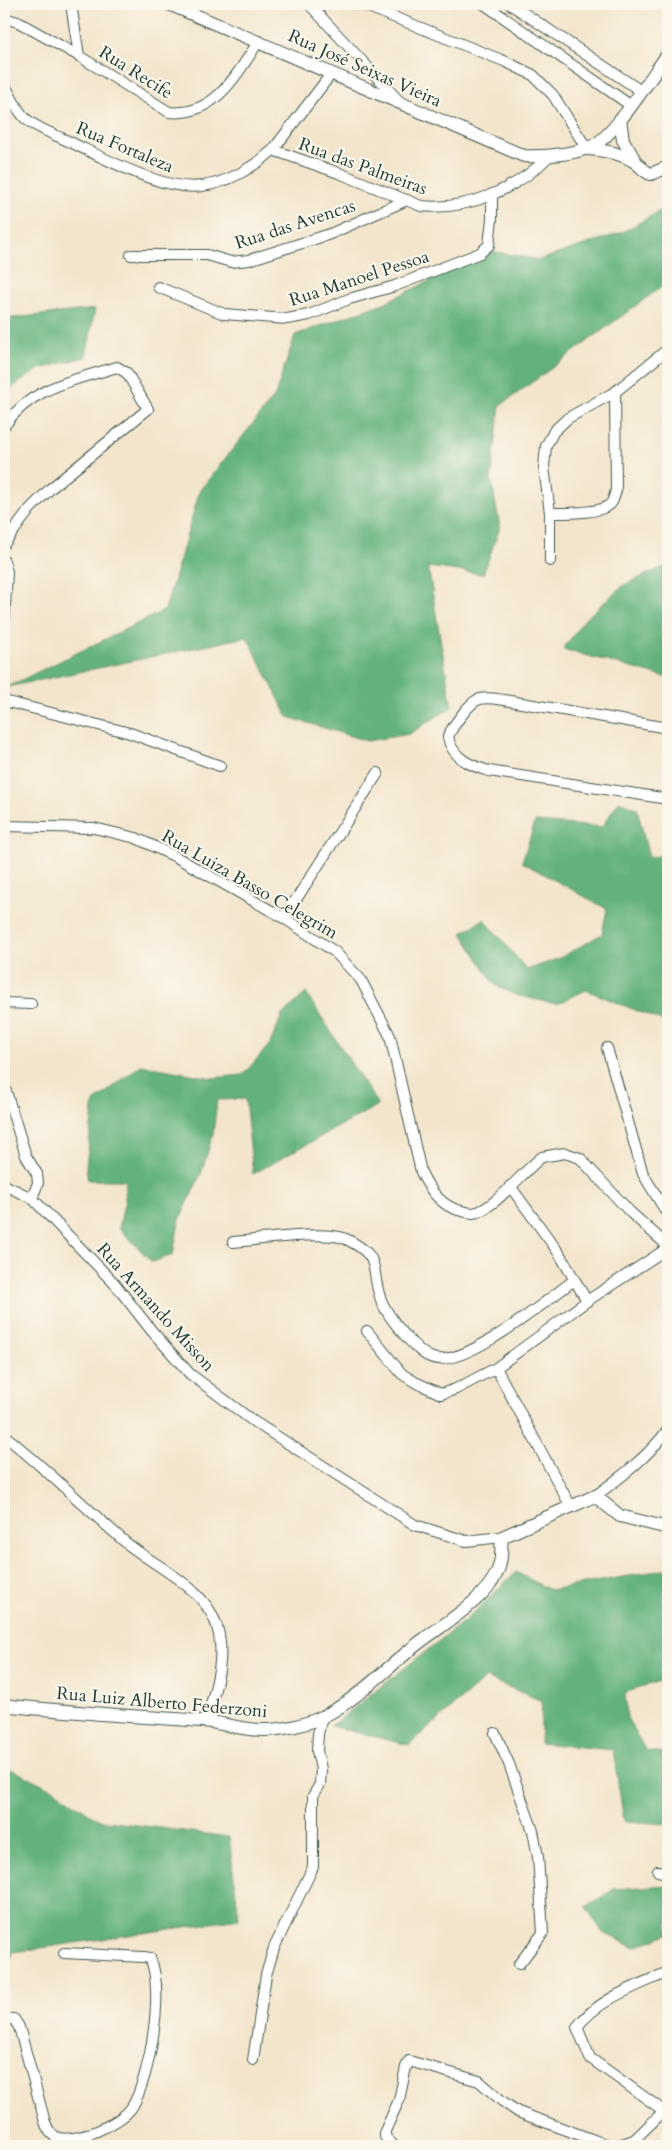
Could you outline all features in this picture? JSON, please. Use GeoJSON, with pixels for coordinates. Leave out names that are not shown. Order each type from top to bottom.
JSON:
{"type":"FeatureCollection","features":[{"type":"Feature","properties":{"kind":"street"},"geometry":{"type":"LineString","coordinates":[[71,4],[79,56]]}},
{"type":"Feature","properties":{"kind":"street","name":"Rua José Seixas Vieira"},"geometry":{"type":"LineString","coordinates":[[169,4],[524,156],[549,156],[587,149]]}},
{"type":"Feature","properties":{"kind":"street"},"geometry":{"type":"LineString","coordinates":[[309,4],[401,104]]}},
{"type":"Feature","properties":{"kind":"street"},"geometry":{"type":"LineString","coordinates":[[361,4],[504,61],[532,75],[553,95],[587,149]]}},
{"type":"Feature","properties":{"kind":"street"},"geometry":{"type":"LineString","coordinates":[[484,4],[630,105]]}},
{"type":"Feature","properties":{"kind":"street"},"geometry":{"type":"LineString","coordinates":[[664,4],[668,7]]}},
{"type":"Feature","properties":{"kind":"street"},"geometry":{"type":"LineString","coordinates":[[511,23],[515,7],[642,91]]}},
{"type":"Feature","properties":{"kind":"street","name":"Rua Recife"},"geometry":{"type":"LineString","coordinates":[[4,18],[18,22],[79,56],[169,112],[184,114],[199,110],[211,102],[231,81],[259,41]]}},
{"type":"Feature","properties":{"kind":"street"},"geometry":{"type":"LineString","coordinates":[[587,149],[598,143],[620,119],[668,54]]}},
{"type":"Feature","properties":{"kind":"street","name":"Rua Fortaleza"},"geometry":{"type":"LineString","coordinates":[[4,84],[20,113],[36,125],[109,161],[170,184],[189,187],[223,181],[251,167],[273,150],[331,74]]}},
{"type":"Feature","properties":{"kind":"street"},"geometry":{"type":"LineString","coordinates":[[620,119],[623,140],[636,162],[645,172],[651,174],[668,167]]}},
{"type":"Feature","properties":{"kind":"street"},"geometry":{"type":"LineString","coordinates":[[587,149],[609,151],[636,162]]}},
{"type":"Feature","properties":{"kind":"street","name":"Rua das Palmeiras"},"geometry":{"type":"LineString","coordinates":[[273,150],[421,206],[435,208],[477,200],[492,194],[525,177],[549,156]]}},
{"type":"Feature","properties":{"kind":"street","name":"Rua Manoel Pessoa"},"geometry":{"type":"LineString","coordinates":[[158,288],[224,314],[287,319],[309,315],[349,299],[395,286],[480,253],[489,245],[492,194]]}},
{"type":"Feature","properties":{"kind":"street","name":"Rua das Avencas"},"geometry":{"type":"LineString","coordinates":[[131,255],[207,255],[231,262],[249,260],[330,234],[407,200]]}},
{"type":"Feature","properties":{"kind":"street"},"geometry":{"type":"LineString","coordinates":[[550,561],[550,513],[544,467],[546,446],[554,431],[568,418],[615,392],[668,349]]}},
{"type":"Feature","properties":{"kind":"street"},"geometry":{"type":"LineString","coordinates":[[4,426],[18,409],[34,395],[60,384],[117,368],[127,373],[147,406],[146,413],[50,489],[30,509],[4,544]]}},
{"type":"Feature","properties":{"kind":"street"},"geometry":{"type":"LineString","coordinates":[[550,513],[604,508],[612,503],[616,490],[615,392]]}},
{"type":"Feature","properties":{"kind":"street"},"geometry":{"type":"LineString","coordinates":[[4,561],[7,572],[4,622]]}},
{"type":"Feature","properties":{"kind":"street"},"geometry":{"type":"LineString","coordinates":[[668,728],[504,700],[481,698],[472,704],[452,727],[448,737],[453,751],[474,766],[490,771],[668,799]]}},
{"type":"Feature","properties":{"kind":"street"},"geometry":{"type":"LineString","coordinates":[[4,701],[130,733],[220,766]]}},
{"type":"Feature","properties":{"kind":"street"},"geometry":{"type":"LineString","coordinates":[[284,918],[378,773]]}},
{"type":"Feature","properties":{"kind":"street","name":"Rua Luiza Basso Celegrim"},"geometry":{"type":"LineString","coordinates":[[4,826],[94,828],[136,838],[176,857],[284,918],[335,952],[361,980],[372,997],[390,1036],[420,1172],[436,1195],[455,1209],[472,1213],[496,1201],[542,1157],[552,1154],[573,1154],[591,1168],[630,1212],[668,1247]]}},
{"type":"Feature","properties":{"kind":"street"},"geometry":{"type":"LineString","coordinates":[[4,1003],[31,1004]]}},
{"type":"Feature","properties":{"kind":"street"},"geometry":{"type":"LineString","coordinates":[[607,1048],[643,1174],[668,1215]]}},
{"type":"Feature","properties":{"kind":"street"},"geometry":{"type":"LineString","coordinates":[[4,1085],[26,1156],[36,1174],[38,1183],[32,1198],[4,1186]]}},
{"type":"Feature","properties":{"kind":"street"},"geometry":{"type":"LineString","coordinates":[[510,1186],[559,1253],[573,1281],[587,1301]]}},
{"type":"Feature","properties":{"kind":"street","name":"Rua Armando Misson"},"geometry":{"type":"LineString","coordinates":[[32,1198],[115,1284],[151,1330],[190,1374],[253,1421],[416,1525],[466,1541],[502,1537]]}},
{"type":"Feature","properties":{"kind":"street"},"geometry":{"type":"LineString","coordinates":[[233,1242],[324,1235],[344,1238],[363,1249],[375,1265],[380,1297],[388,1312],[410,1342],[431,1358],[449,1360],[466,1354],[512,1326],[573,1281]]}},
{"type":"Feature","properties":{"kind":"street"},"geometry":{"type":"LineString","coordinates":[[367,1331],[402,1374],[427,1389],[441,1394],[456,1390],[496,1368],[587,1301],[668,1247]]}},
{"type":"Feature","properties":{"kind":"street"},"geometry":{"type":"LineString","coordinates":[[496,1368],[570,1505]]}},
{"type":"Feature","properties":{"kind":"street"},"geometry":{"type":"LineString","coordinates":[[502,1537],[570,1505],[595,1496],[630,1472],[668,1430]]}},
{"type":"Feature","properties":{"kind":"street"},"geometry":{"type":"LineString","coordinates":[[4,1435],[36,1461],[126,1543],[169,1572],[199,1597],[214,1618],[220,1634],[221,1656],[206,1722]]}},
{"type":"Feature","properties":{"kind":"street"},"geometry":{"type":"LineString","coordinates":[[595,1496],[620,1516],[668,1528]]}},
{"type":"Feature","properties":{"kind":"street","name":"Rua Luiz Alberto Federzoni"},"geometry":{"type":"LineString","coordinates":[[4,1705],[206,1722],[242,1729],[264,1730],[285,1728],[322,1717],[373,1681],[422,1640],[458,1615],[489,1585],[500,1564],[502,1537]]}},
{"type":"Feature","properties":{"kind":"street"},"geometry":{"type":"LineString","coordinates":[[253,2060],[266,1975],[274,1948],[313,1867],[313,1796],[320,1784],[321,1769],[318,1734],[322,1717]]}},
{"type":"Feature","properties":{"kind":"street"},"geometry":{"type":"LineString","coordinates":[[495,1733],[525,1804],[538,1857],[543,1932],[519,1964]]}},
{"type":"Feature","properties":{"kind":"street"},"geometry":{"type":"LineString","coordinates":[[4,2019],[14,2020],[19,2027],[45,2122],[54,2136],[58,2138],[71,2138],[98,2131],[116,2122],[131,2109],[147,2071],[155,2019],[154,1966],[150,1958],[144,1957],[64,1953]]}},
{"type":"Feature","properties":{"kind":"street"},"geometry":{"type":"LineString","coordinates":[[616,2146],[634,2140],[666,2112],[590,2058],[577,2027],[594,2009],[668,1972]]}},
{"type":"Feature","properties":{"kind":"street"},"geometry":{"type":"LineString","coordinates":[[394,2146],[385,2136],[385,2131],[400,2100],[409,2061],[479,2080],[502,2101],[518,2112],[610,2146]]}},
{"type":"Feature","properties":{"kind":"green space"},"geometry":{"type":"Polygon","coordinates":[[[668,206],[668,282],[500,406],[491,478],[500,527],[483,574],[428,567],[452,707],[409,734],[367,741],[288,717],[247,637],[7,687],[165,610],[200,490],[275,396],[295,335],[384,303],[491,251],[539,260],[623,232],[668,206]]]}},
{"type":"Feature","properties":{"kind":"green space"},"geometry":{"type":"Polygon","coordinates":[[[95,309],[86,357],[39,369],[4,393],[4,319],[95,309]]]}},
{"type":"Feature","properties":{"kind":"green space"},"geometry":{"type":"Polygon","coordinates":[[[668,565],[668,678],[563,649],[585,619],[624,585],[668,565]]]}},
{"type":"Feature","properties":{"kind":"green space"},"geometry":{"type":"Polygon","coordinates":[[[619,801],[637,808],[649,858],[668,853],[668,1032],[662,1021],[586,990],[557,1004],[515,995],[495,985],[462,933],[484,919],[527,970],[560,958],[602,934],[607,909],[522,862],[535,822],[602,827],[619,801]]]}},
{"type":"Feature","properties":{"kind":"green space"},"geometry":{"type":"Polygon","coordinates":[[[306,993],[378,1105],[253,1174],[245,1099],[217,1100],[213,1134],[202,1171],[179,1222],[173,1255],[152,1262],[119,1228],[125,1200],[126,1180],[88,1180],[86,1166],[94,1102],[141,1065],[212,1078],[243,1075],[270,1044],[282,1015],[306,993]]]}},
{"type":"Feature","properties":{"kind":"green space"},"geometry":{"type":"Polygon","coordinates":[[[668,1569],[668,1678],[625,1693],[627,1718],[646,1751],[668,1753],[668,1824],[624,1821],[613,1750],[540,1743],[542,1701],[486,1678],[409,1745],[331,1726],[468,1618],[516,1572],[550,1590],[668,1569]]]}},
{"type":"Feature","properties":{"kind":"green space"},"geometry":{"type":"Polygon","coordinates":[[[4,1766],[55,1790],[99,1820],[229,1837],[239,1919],[13,1952],[4,1983],[4,1766]]]}},
{"type":"Feature","properties":{"kind":"green space"},"geometry":{"type":"Polygon","coordinates":[[[668,1885],[668,1934],[634,1947],[603,1933],[586,1907],[614,1889],[668,1885]]]}}]}
